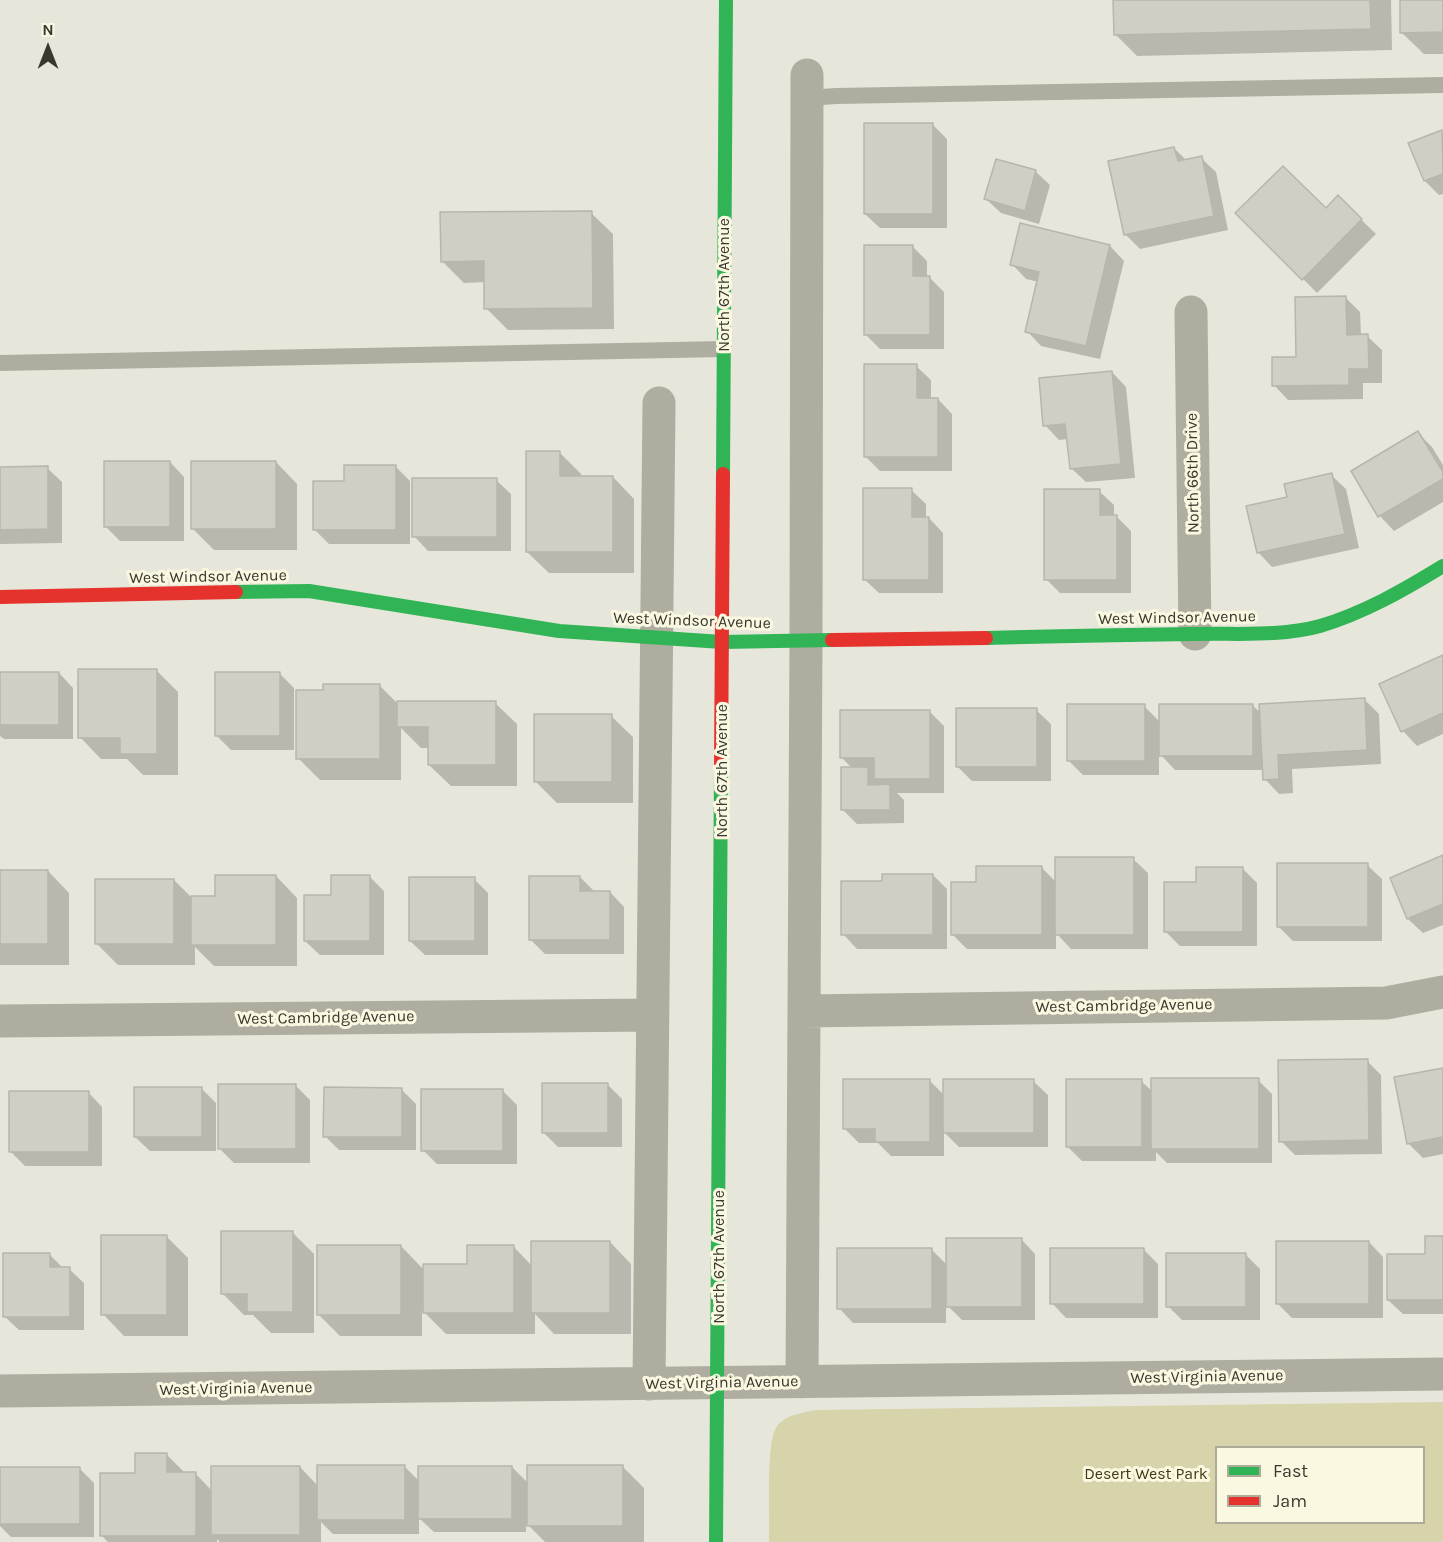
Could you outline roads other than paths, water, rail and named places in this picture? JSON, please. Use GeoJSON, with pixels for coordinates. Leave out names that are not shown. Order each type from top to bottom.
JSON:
{"type":"FeatureCollection","features":[{"type":"Feature","properties":{"kind":"main road","name":"North 67th Avenue"},"geometry":{"type":"LineString","coordinates":[[716,1542],[726,0]]}},
{"type":"Feature","properties":{"kind":"main road","name":"West Windsor Avenue"},"geometry":{"type":"LineString","coordinates":[[0,597],[309,591],[559,631],[722,642],[1195,634],[1271,632],[1317,627],[1407,590],[1443,566]]}},
{"type":"Feature","properties":{"kind":"street"},"geometry":{"type":"LineString","coordinates":[[802,1382],[807,87]]}},
{"type":"Feature","properties":{"kind":"street","name":"North 66th Drive"},"geometry":{"type":"LineString","coordinates":[[1191,312],[1195,634]]}},
{"type":"Feature","properties":{"kind":"street"},"geometry":{"type":"LineString","coordinates":[[649,1384],[659,403]]}},
{"type":"Feature","properties":{"kind":"street","name":"West Cambridge Avenue"},"geometry":{"type":"LineString","coordinates":[[804,1011],[1386,1002],[1443,992]]}},
{"type":"Feature","properties":{"kind":"street","name":"West Cambridge Avenue"},"geometry":{"type":"LineString","coordinates":[[0,1021],[652,1015]]}},
{"type":"Feature","properties":{"kind":"street","name":"West Virginia Avenue"},"geometry":{"type":"LineString","coordinates":[[0,1391],[1443,1374]]}},
{"type":"Feature","properties":{"kind":"lane"},"geometry":{"type":"LineString","coordinates":[[807,87],[848,96],[1443,85]]}},
{"type":"Feature","properties":{"kind":"lane"},"geometry":{"type":"LineString","coordinates":[[0,363],[724,348]]}},
{"type":"Feature","properties":{"kind":"park label","name":"Desert West Park"},"geometry":{"type":"Point","coordinates":[1146,1474]}}]}
